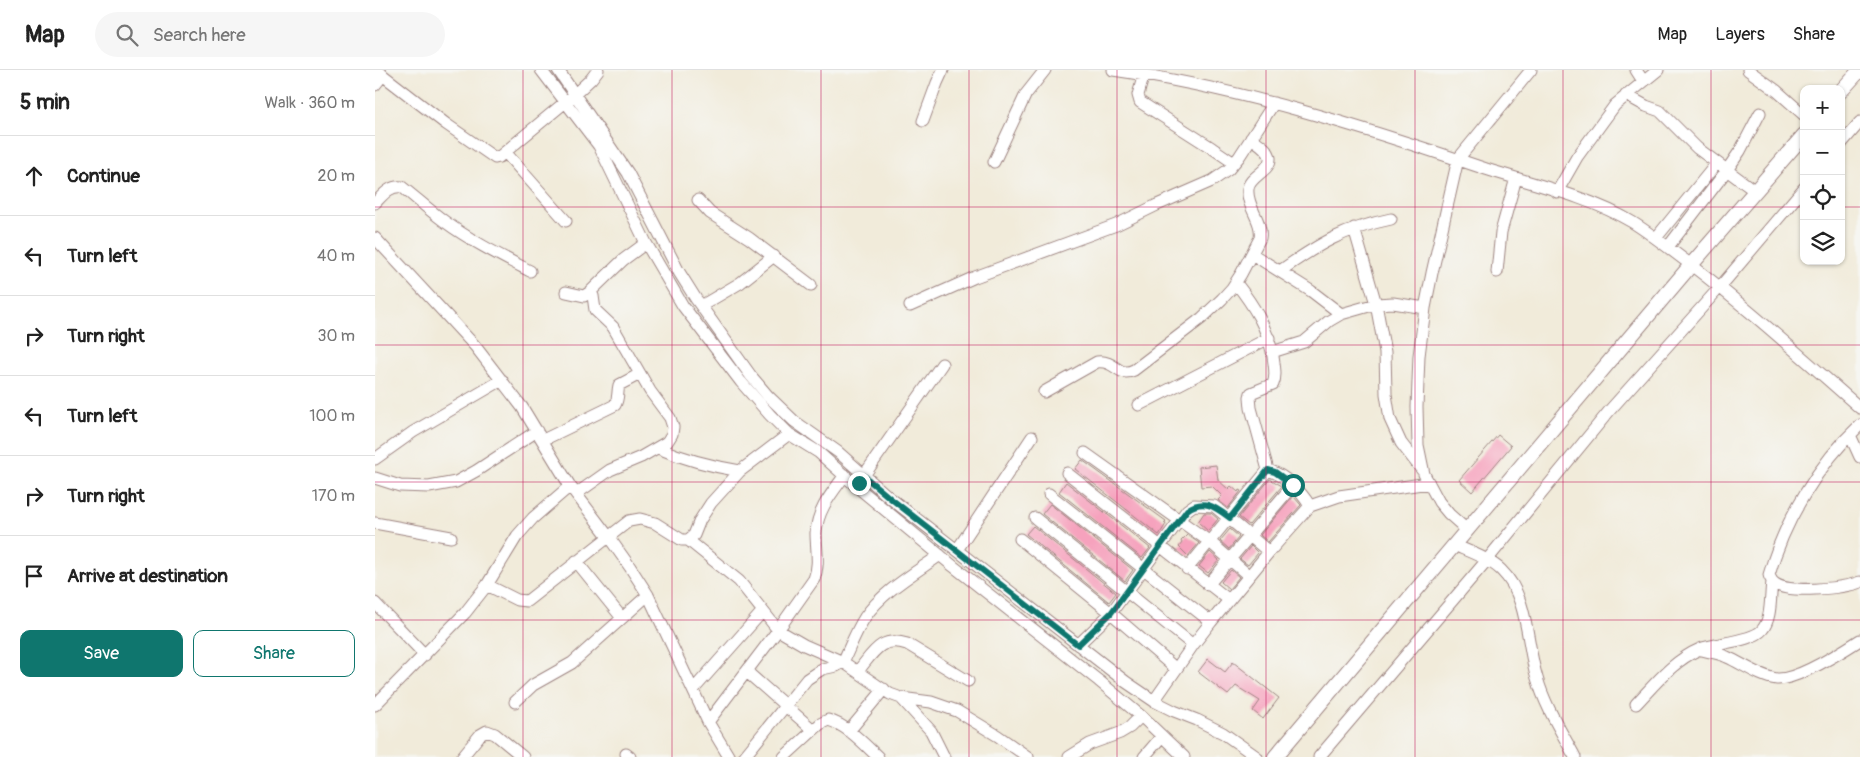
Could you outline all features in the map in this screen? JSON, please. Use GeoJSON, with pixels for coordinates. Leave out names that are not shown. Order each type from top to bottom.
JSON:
{"type":"FeatureCollection","features":[{"type":"Feature","properties":{"kind":"street"},"geometry":{"type":"LineString","coordinates":[[541,70],[571,98],[628,173],[679,272],[751,376],[768,396],[795,421],[831,446],[860,481],[940,555],[1141,716],[1184,757]]}},
{"type":"Feature","properties":{"kind":"street"},"geometry":{"type":"LineString","coordinates":[[558,70],[571,98],[599,146],[645,243],[683,306],[741,382],[789,434],[818,452],[845,476],[860,481],[890,498],[1126,682],[1154,701],[1223,732],[1257,757]]}},
{"type":"Feature","properties":{"kind":"street"},"geometry":{"type":"LineString","coordinates":[[375,85],[379,72],[489,156],[495,158],[571,98],[598,70]]}},
{"type":"Feature","properties":{"kind":"street"},"geometry":{"type":"LineString","coordinates":[[923,121],[943,70]]}},
{"type":"Feature","properties":{"kind":"street"},"geometry":{"type":"LineString","coordinates":[[994,162],[1025,94],[1045,70]]}},
{"type":"Feature","properties":{"kind":"street"},"geometry":{"type":"LineString","coordinates":[[1113,70],[1143,74],[1274,103],[1458,159],[1599,206],[1631,222],[1656,238],[1720,287],[1860,408]]}},
{"type":"Feature","properties":{"kind":"street"},"geometry":{"type":"LineString","coordinates":[[1427,478],[1419,445],[1417,407],[1419,356],[1425,308],[1458,159],[1531,70]]}},
{"type":"Feature","properties":{"kind":"street"},"geometry":{"type":"LineString","coordinates":[[1636,70],[1643,81]]}},
{"type":"Feature","properties":{"kind":"street"},"geometry":{"type":"LineString","coordinates":[[1557,192],[1577,157],[1615,105],[1658,70]]}},
{"type":"Feature","properties":{"kind":"street"},"geometry":{"type":"LineString","coordinates":[[1748,70],[1800,112]]}},
{"type":"Feature","properties":{"kind":"street"},"geometry":{"type":"LineString","coordinates":[[1845,87],[1860,70]]}},
{"type":"Feature","properties":{"kind":"street"},"geometry":{"type":"LineString","coordinates":[[1143,74],[1138,95],[1140,102],[1234,163]]}},
{"type":"Feature","properties":{"kind":"street"},"geometry":{"type":"LineString","coordinates":[[1626,95],[1660,111],[1697,148],[1755,191]]}},
{"type":"Feature","properties":{"kind":"street"},"geometry":{"type":"LineString","coordinates":[[910,306],[1029,256],[1084,239],[1212,181],[1228,170],[1234,163],[1274,103]]}},
{"type":"Feature","properties":{"kind":"street"},"geometry":{"type":"LineString","coordinates":[[1656,238],[1722,167],[1740,151],[1760,113]]}},
{"type":"Feature","properties":{"kind":"street"},"geometry":{"type":"LineString","coordinates":[[1845,139],[1860,122]]}},
{"type":"Feature","properties":{"kind":"street"},"geometry":{"type":"LineString","coordinates":[[1044,392],[1097,362],[1105,361],[1123,373],[1134,370],[1202,318],[1236,283],[1260,238],[1261,230],[1247,192],[1249,185],[1269,162],[1270,156],[1267,151],[1251,138]]}},
{"type":"Feature","properties":{"kind":"street"},"geometry":{"type":"LineString","coordinates":[[1275,757],[1691,265],[1800,140]]}},
{"type":"Feature","properties":{"kind":"street"},"geometry":{"type":"LineString","coordinates":[[505,152],[566,221]]}},
{"type":"Feature","properties":{"kind":"street"},"geometry":{"type":"LineString","coordinates":[[1668,247],[1722,167]]}},
{"type":"Feature","properties":{"kind":"street"},"geometry":{"type":"LineString","coordinates":[[1497,272],[1501,232],[1516,178]]}},
{"type":"Feature","properties":{"kind":"street"},"geometry":{"type":"LineString","coordinates":[[375,203],[390,189],[396,186],[401,187],[443,221],[469,238],[530,271]]}},
{"type":"Feature","properties":{"kind":"street"},"geometry":{"type":"LineString","coordinates":[[1319,757],[1487,560],[1610,410],[1720,287],[1800,193]]}},
{"type":"Feature","properties":{"kind":"street"},"geometry":{"type":"LineString","coordinates":[[698,200],[710,213],[774,256],[811,285]]}},
{"type":"Feature","properties":{"kind":"street"},"geometry":{"type":"LineString","coordinates":[[1280,271],[1337,235],[1363,225],[1391,219]]}},
{"type":"Feature","properties":{"kind":"street"},"geometry":{"type":"LineString","coordinates":[[1354,228],[1376,304],[1385,352],[1386,394],[1390,419],[1401,443],[1427,478],[1439,502],[1467,530]]}},
{"type":"Feature","properties":{"kind":"street"},"geometry":{"type":"LineString","coordinates":[[375,238],[475,346],[522,407],[573,490],[630,567],[647,595],[708,722],[729,757]]}},
{"type":"Feature","properties":{"kind":"street"},"geometry":{"type":"LineString","coordinates":[[566,292],[584,296],[623,260],[645,243]]}},
{"type":"Feature","properties":{"kind":"street"},"geometry":{"type":"LineString","coordinates":[[1252,254],[1280,271],[1341,314]]}},
{"type":"Feature","properties":{"kind":"street"},"geometry":{"type":"LineString","coordinates":[[701,306],[740,283],[774,256]]}},
{"type":"Feature","properties":{"kind":"street"},"geometry":{"type":"LineString","coordinates":[[1236,283],[1261,318],[1272,352],[1276,378],[1273,384],[1251,393],[1250,397],[1251,408],[1268,470]]}},
{"type":"Feature","properties":{"kind":"street"},"geometry":{"type":"LineString","coordinates":[[375,705],[465,612],[487,585],[517,536],[533,518],[573,490],[610,470],[659,448],[667,442],[672,434],[671,418],[650,391],[613,327],[595,310],[593,296],[590,292]]}},
{"type":"Feature","properties":{"kind":"street"},"geometry":{"type":"LineString","coordinates":[[1272,352],[1304,342],[1329,321],[1341,314],[1376,304],[1393,303],[1425,308]]}},
{"type":"Feature","properties":{"kind":"street"},"geometry":{"type":"LineString","coordinates":[[1139,405],[1269,338]]}},
{"type":"Feature","properties":{"kind":"street"},"geometry":{"type":"LineString","coordinates":[[860,481],[942,364]]}},
{"type":"Feature","properties":{"kind":"street"},"geometry":{"type":"LineString","coordinates":[[375,478],[400,486],[429,487],[456,482],[540,436],[615,405],[618,400],[617,391],[619,386],[640,374]]}},
{"type":"Feature","properties":{"kind":"street"},"geometry":{"type":"LineString","coordinates":[[375,458],[413,432],[502,380]]}},
{"type":"Feature","properties":{"kind":"street"},"geometry":{"type":"LineString","coordinates":[[1636,704],[1660,678],[1681,660],[1699,650],[1747,639],[1757,635],[1763,629],[1768,618],[1772,582],[1769,575],[1778,548],[1799,504],[1819,470],[1839,444],[1860,425]]}},
{"type":"Feature","properties":{"kind":"street"},"geometry":{"type":"LineString","coordinates":[[688,540],[694,535],[700,520],[711,503],[740,471],[789,434]]}},
{"type":"Feature","properties":{"kind":"street"},"geometry":{"type":"LineString","coordinates":[[1850,434],[1860,457]]}},
{"type":"Feature","properties":{"kind":"street"},"geometry":{"type":"LineString","coordinates":[[957,550],[1032,437]]}},
{"type":"Feature","properties":{"kind":"street"},"geometry":{"type":"LineString","coordinates":[[659,448],[683,459],[706,466],[740,471]]}},
{"type":"Feature","properties":{"kind":"street"},"geometry":{"type":"LineString","coordinates":[[1085,452],[1210,542],[1249,576]]}},
{"type":"Feature","properties":{"kind":"street"},"geometry":{"type":"LineString","coordinates":[[1268,470],[1275,472],[1293,485],[1310,506]]}},
{"type":"Feature","properties":{"kind":"street"},"geometry":{"type":"LineString","coordinates":[[1187,569],[1268,470]]}},
{"type":"Feature","properties":{"kind":"street"},"geometry":{"type":"LineString","coordinates":[[1067,474],[1229,600]]}},
{"type":"Feature","properties":{"kind":"street"},"geometry":{"type":"LineString","coordinates":[[708,722],[747,672],[814,579],[817,566],[816,533],[818,517],[827,500],[845,476]]}},
{"type":"Feature","properties":{"kind":"street"},"geometry":{"type":"LineString","coordinates":[[1154,701],[1211,622],[1310,506],[1347,495],[1427,478]]}},
{"type":"Feature","properties":{"kind":"street"},"geometry":{"type":"LineString","coordinates":[[1208,585],[1293,485]]}},
{"type":"Feature","properties":{"kind":"street"},"geometry":{"type":"LineString","coordinates":[[1049,494],[1211,622]]}},
{"type":"Feature","properties":{"kind":"street"},"geometry":{"type":"LineString","coordinates":[[1078,645],[1111,613],[1159,546],[1187,510],[1195,504],[1214,506],[1269,552]]}},
{"type":"Feature","properties":{"kind":"street"},"geometry":{"type":"LineString","coordinates":[[1035,518],[1193,645]]}},
{"type":"Feature","properties":{"kind":"street"},"geometry":{"type":"LineString","coordinates":[[487,585],[517,600],[527,601],[629,521],[641,519],[655,523],[682,540],[688,540],[720,564],[739,581],[778,630],[804,645],[843,662],[884,690],[901,698],[931,702],[957,711],[999,736],[1028,757]]}},
{"type":"Feature","properties":{"kind":"street"},"geometry":{"type":"LineString","coordinates":[[375,523],[451,537]]}},
{"type":"Feature","properties":{"kind":"street"},"geometry":{"type":"LineString","coordinates":[[1020,539],[1176,669]]}},
{"type":"Feature","properties":{"kind":"street"},"geometry":{"type":"LineString","coordinates":[[1454,545],[1487,560],[1501,570],[1511,582],[1519,599],[1537,679],[1552,714],[1575,757]]}},
{"type":"Feature","properties":{"kind":"street"},"geometry":{"type":"LineString","coordinates":[[744,757],[807,679],[816,672],[843,662],[854,636],[866,616],[882,598],[940,555]]}},
{"type":"Feature","properties":{"kind":"street"},"geometry":{"type":"LineString","coordinates":[[576,561],[623,618]]}},
{"type":"Feature","properties":{"kind":"street"},"geometry":{"type":"LineString","coordinates":[[1772,582],[1781,587],[1825,589],[1849,586],[1860,582]]}},
{"type":"Feature","properties":{"kind":"street"},"geometry":{"type":"LineString","coordinates":[[515,702],[533,685],[571,663],[647,595]]}},
{"type":"Feature","properties":{"kind":"street"},"geometry":{"type":"LineString","coordinates":[[375,604],[425,655]]}},
{"type":"Feature","properties":{"kind":"street"},"geometry":{"type":"LineString","coordinates":[[693,690],[763,611]]}},
{"type":"Feature","properties":{"kind":"street"},"geometry":{"type":"LineString","coordinates":[[858,671],[879,647],[887,642],[897,640],[969,681]]}},
{"type":"Feature","properties":{"kind":"street"},"geometry":{"type":"LineString","coordinates":[[1699,650],[1725,656],[1764,675],[1777,679],[1792,676],[1842,652],[1860,640]]}},
{"type":"Feature","properties":{"kind":"street"},"geometry":{"type":"LineString","coordinates":[[747,672],[813,730]]}},
{"type":"Feature","properties":{"kind":"street"},"geometry":{"type":"LineString","coordinates":[[849,731],[884,690]]}},
{"type":"Feature","properties":{"kind":"street"},"geometry":{"type":"LineString","coordinates":[[901,698],[931,731],[944,757]]}},
{"type":"Feature","properties":{"kind":"street"},"geometry":{"type":"LineString","coordinates":[[1069,757],[1090,744],[1120,733],[1130,727],[1141,716]]}},
{"type":"Feature","properties":{"kind":"street"},"geometry":{"type":"LineString","coordinates":[[783,757],[820,724],[828,720],[836,722],[849,731],[878,757]]}},
{"type":"Feature","properties":{"kind":"street"},"geometry":{"type":"LineString","coordinates":[[462,757],[480,735],[487,731],[495,734],[523,757]]}},
{"type":"Feature","properties":{"kind":"street"},"geometry":{"type":"LineString","coordinates":[[1144,757],[1162,736]]}},
{"type":"Feature","properties":{"kind":"building"},"geometry":{"type":"Polygon","coordinates":[[[1498,435],[1511,446],[1472,492],[1459,480],[1498,435]]]}},
{"type":"Feature","properties":{"kind":"building"},"geometry":{"type":"Polygon","coordinates":[[[1082,460],[1166,521],[1159,535],[1075,469],[1082,460]]]}},
{"type":"Feature","properties":{"kind":"building"},"geometry":{"type":"Polygon","coordinates":[[[1216,465],[1218,480],[1228,489],[1231,486],[1238,492],[1239,490],[1241,491],[1228,508],[1218,500],[1222,496],[1212,486],[1201,487],[1199,467],[1216,465]]]}},
{"type":"Feature","properties":{"kind":"building"},"geometry":{"type":"Polygon","coordinates":[[[1270,479],[1282,486],[1249,525],[1239,517],[1270,479]]]}},
{"type":"Feature","properties":{"kind":"building"},"geometry":{"type":"Polygon","coordinates":[[[1066,482],[1150,548],[1142,558],[1059,492],[1066,482]]]}},
{"type":"Feature","properties":{"kind":"building"},"geometry":{"type":"Polygon","coordinates":[[[1293,496],[1301,505],[1268,542],[1260,535],[1293,496]]]}},
{"type":"Feature","properties":{"kind":"building"},"geometry":{"type":"Polygon","coordinates":[[[1050,504],[1133,570],[1125,581],[1042,514],[1050,504]]]}},
{"type":"Feature","properties":{"kind":"building"},"geometry":{"type":"Polygon","coordinates":[[[1204,513],[1211,513],[1218,519],[1208,531],[1198,522],[1204,513]]]}},
{"type":"Feature","properties":{"kind":"building"},"geometry":{"type":"Polygon","coordinates":[[[1033,526],[1116,593],[1109,602],[1026,534],[1033,526]]]}},
{"type":"Feature","properties":{"kind":"building"},"geometry":{"type":"Polygon","coordinates":[[[1230,529],[1239,537],[1229,549],[1220,541],[1230,529]]]}},
{"type":"Feature","properties":{"kind":"building"},"geometry":{"type":"Polygon","coordinates":[[[1187,535],[1199,543],[1188,556],[1179,547],[1182,543],[1181,541],[1187,535]]]}},
{"type":"Feature","properties":{"kind":"building"},"geometry":{"type":"Polygon","coordinates":[[[1251,546],[1258,553],[1248,565],[1240,559],[1251,546]]]}},
{"type":"Feature","properties":{"kind":"building"},"geometry":{"type":"Polygon","coordinates":[[[1210,552],[1219,560],[1208,573],[1199,566],[1210,552]]]}},
{"type":"Feature","properties":{"kind":"building"},"geometry":{"type":"Polygon","coordinates":[[[1231,570],[1239,577],[1229,589],[1221,582],[1231,570]]]}},
{"type":"Feature","properties":{"kind":"building"},"geometry":{"type":"Polygon","coordinates":[[[1208,659],[1225,672],[1233,662],[1279,698],[1263,719],[1253,711],[1260,701],[1236,686],[1228,695],[1198,672],[1208,659]]]}},
{"type":"Feature","properties":{"kind":"route"},"geometry":{"type":"LineString","coordinates":[[859,483],[864,476],[1078,645],[1111,613],[1159,546],[1187,510],[1195,504],[1214,506],[1230,518],[1268,470],[1275,472],[1293,485]]}}]}
